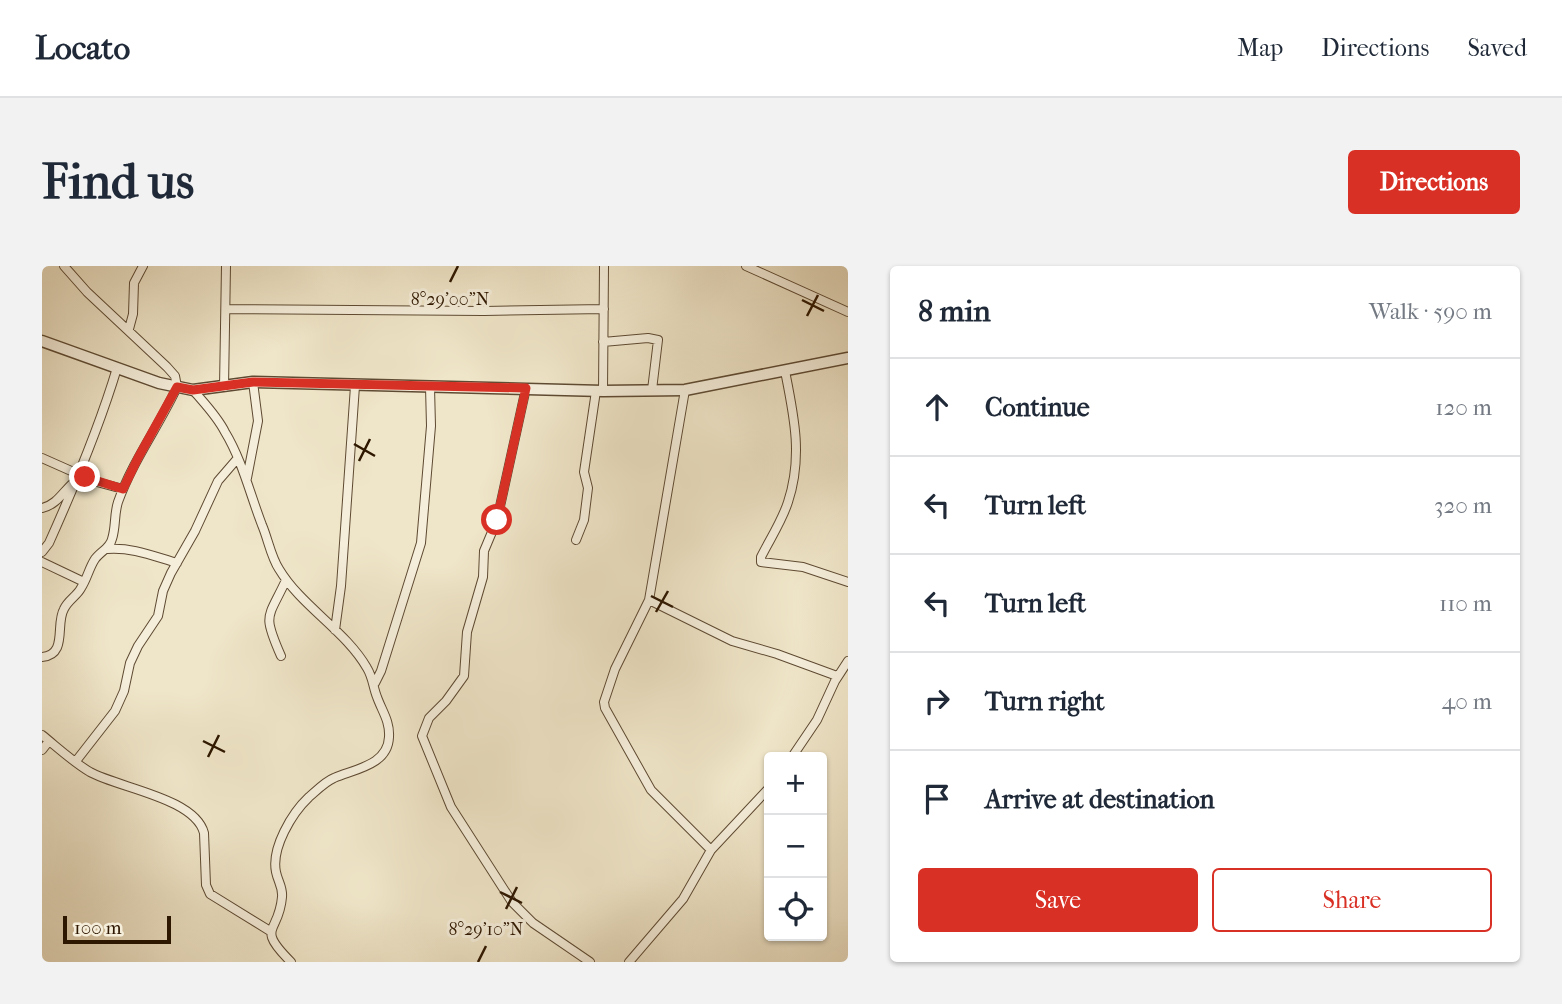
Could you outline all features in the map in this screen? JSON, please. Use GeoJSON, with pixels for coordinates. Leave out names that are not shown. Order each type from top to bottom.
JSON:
{"type":"FeatureCollection","features":[{"type":"Feature","properties":{"kind":"street"},"geometry":{"type":"LineString","coordinates":[[42,657],[56,651],[63,610],[84,582],[96,558],[107,549],[113,539],[113,520],[123,489],[177,387],[175,376],[129,329],[87,292],[64,266]]}},
{"type":"Feature","properties":{"kind":"street"},"geometry":{"type":"LineString","coordinates":[[129,329],[133,314],[134,284],[143,266]]}},
{"type":"Feature","properties":{"kind":"street"},"geometry":{"type":"LineString","coordinates":[[224,387],[226,266]]}},
{"type":"Feature","properties":{"kind":"street"},"geometry":{"type":"LineString","coordinates":[[576,540],[584,520],[587,488],[584,472],[600,391],[604,266]]}},
{"type":"Feature","properties":{"kind":"street"},"geometry":{"type":"LineString","coordinates":[[746,266],[848,312]]}},
{"type":"Feature","properties":{"kind":"street"},"geometry":{"type":"LineString","coordinates":[[226,309],[484,312],[604,309]]}},
{"type":"Feature","properties":{"kind":"street"},"geometry":{"type":"LineString","coordinates":[[603,342],[649,338],[658,340],[652,390]]}},
{"type":"Feature","properties":{"kind":"street"},"geometry":{"type":"LineString","coordinates":[[42,341],[159,383],[193,390],[253,382],[600,391],[685,390],[848,358]]}},
{"type":"Feature","properties":{"kind":"street"},"geometry":{"type":"LineString","coordinates":[[42,552],[49,542],[105,411],[117,368]]}},
{"type":"Feature","properties":{"kind":"street"},"geometry":{"type":"LineString","coordinates":[[785,371],[796,423],[796,467],[788,503],[761,562],[803,567],[848,582]]}},
{"type":"Feature","properties":{"kind":"street"},"geometry":{"type":"LineString","coordinates":[[247,481],[258,421],[253,382]]}},
{"type":"Feature","properties":{"kind":"street"},"geometry":{"type":"LineString","coordinates":[[335,630],[341,586],[355,386]]}},
{"type":"Feature","properties":{"kind":"street"},"geometry":{"type":"LineString","coordinates":[[291,962],[276,947],[271,931],[282,894],[276,872],[276,855],[298,810],[327,782],[372,765],[388,744],[386,718],[375,695],[375,683],[421,543],[431,426],[430,387]]}},
{"type":"Feature","properties":{"kind":"street"},"geometry":{"type":"LineString","coordinates":[[526,388],[497,520],[484,551],[483,578],[467,632],[464,676],[446,701],[431,715],[422,736],[451,807],[512,902],[533,923],[590,962]]}},
{"type":"Feature","properties":{"kind":"street"},"geometry":{"type":"LineString","coordinates":[[193,390],[224,429],[247,481],[278,569],[280,592]]}},
{"type":"Feature","properties":{"kind":"street"},"geometry":{"type":"LineString","coordinates":[[685,390],[649,600],[615,669],[604,702],[651,790],[711,850]]}},
{"type":"Feature","properties":{"kind":"street"},"geometry":{"type":"LineString","coordinates":[[76,761],[116,711],[130,663],[158,616],[167,580],[195,531],[218,481],[237,458],[253,451]]}},
{"type":"Feature","properties":{"kind":"street"},"geometry":{"type":"LineString","coordinates":[[42,458],[77,477],[90,478],[123,489]]}},
{"type":"Feature","properties":{"kind":"street"},"geometry":{"type":"LineString","coordinates":[[42,508],[52,505],[77,477]]}},
{"type":"Feature","properties":{"kind":"street"},"geometry":{"type":"LineString","coordinates":[[113,539],[122,547]]}},
{"type":"Feature","properties":{"kind":"street"},"geometry":{"type":"LineString","coordinates":[[107,549],[122,547],[177,563]]}},
{"type":"Feature","properties":{"kind":"street"},"geometry":{"type":"LineString","coordinates":[[42,562],[84,582]]}},
{"type":"Feature","properties":{"kind":"street"},"geometry":{"type":"LineString","coordinates":[[278,569],[366,666],[375,683]]}},
{"type":"Feature","properties":{"kind":"street"},"geometry":{"type":"LineString","coordinates":[[281,656],[268,626],[268,618],[286,580]]}},
{"type":"Feature","properties":{"kind":"street"},"geometry":{"type":"LineString","coordinates":[[649,600],[732,641],[838,676]]}},
{"type":"Feature","properties":{"kind":"street"},"geometry":{"type":"LineString","coordinates":[[795,752],[817,720],[848,661]]}},
{"type":"Feature","properties":{"kind":"street"},"geometry":{"type":"LineString","coordinates":[[42,735],[90,772],[172,803],[194,818],[203,827],[206,886],[211,894],[271,931]]}},
{"type":"Feature","properties":{"kind":"street"},"geometry":{"type":"LineString","coordinates":[[42,750],[49,741]]}},
{"type":"Feature","properties":{"kind":"street"},"geometry":{"type":"LineString","coordinates":[[629,962],[683,899],[711,850],[764,793]]}},
{"type":"Feature","properties":{"kind":"route"},"geometry":{"type":"LineString","coordinates":[[85,477],[123,489],[177,387],[193,390],[253,382],[382,387],[526,388],[497,520]]}}]}
